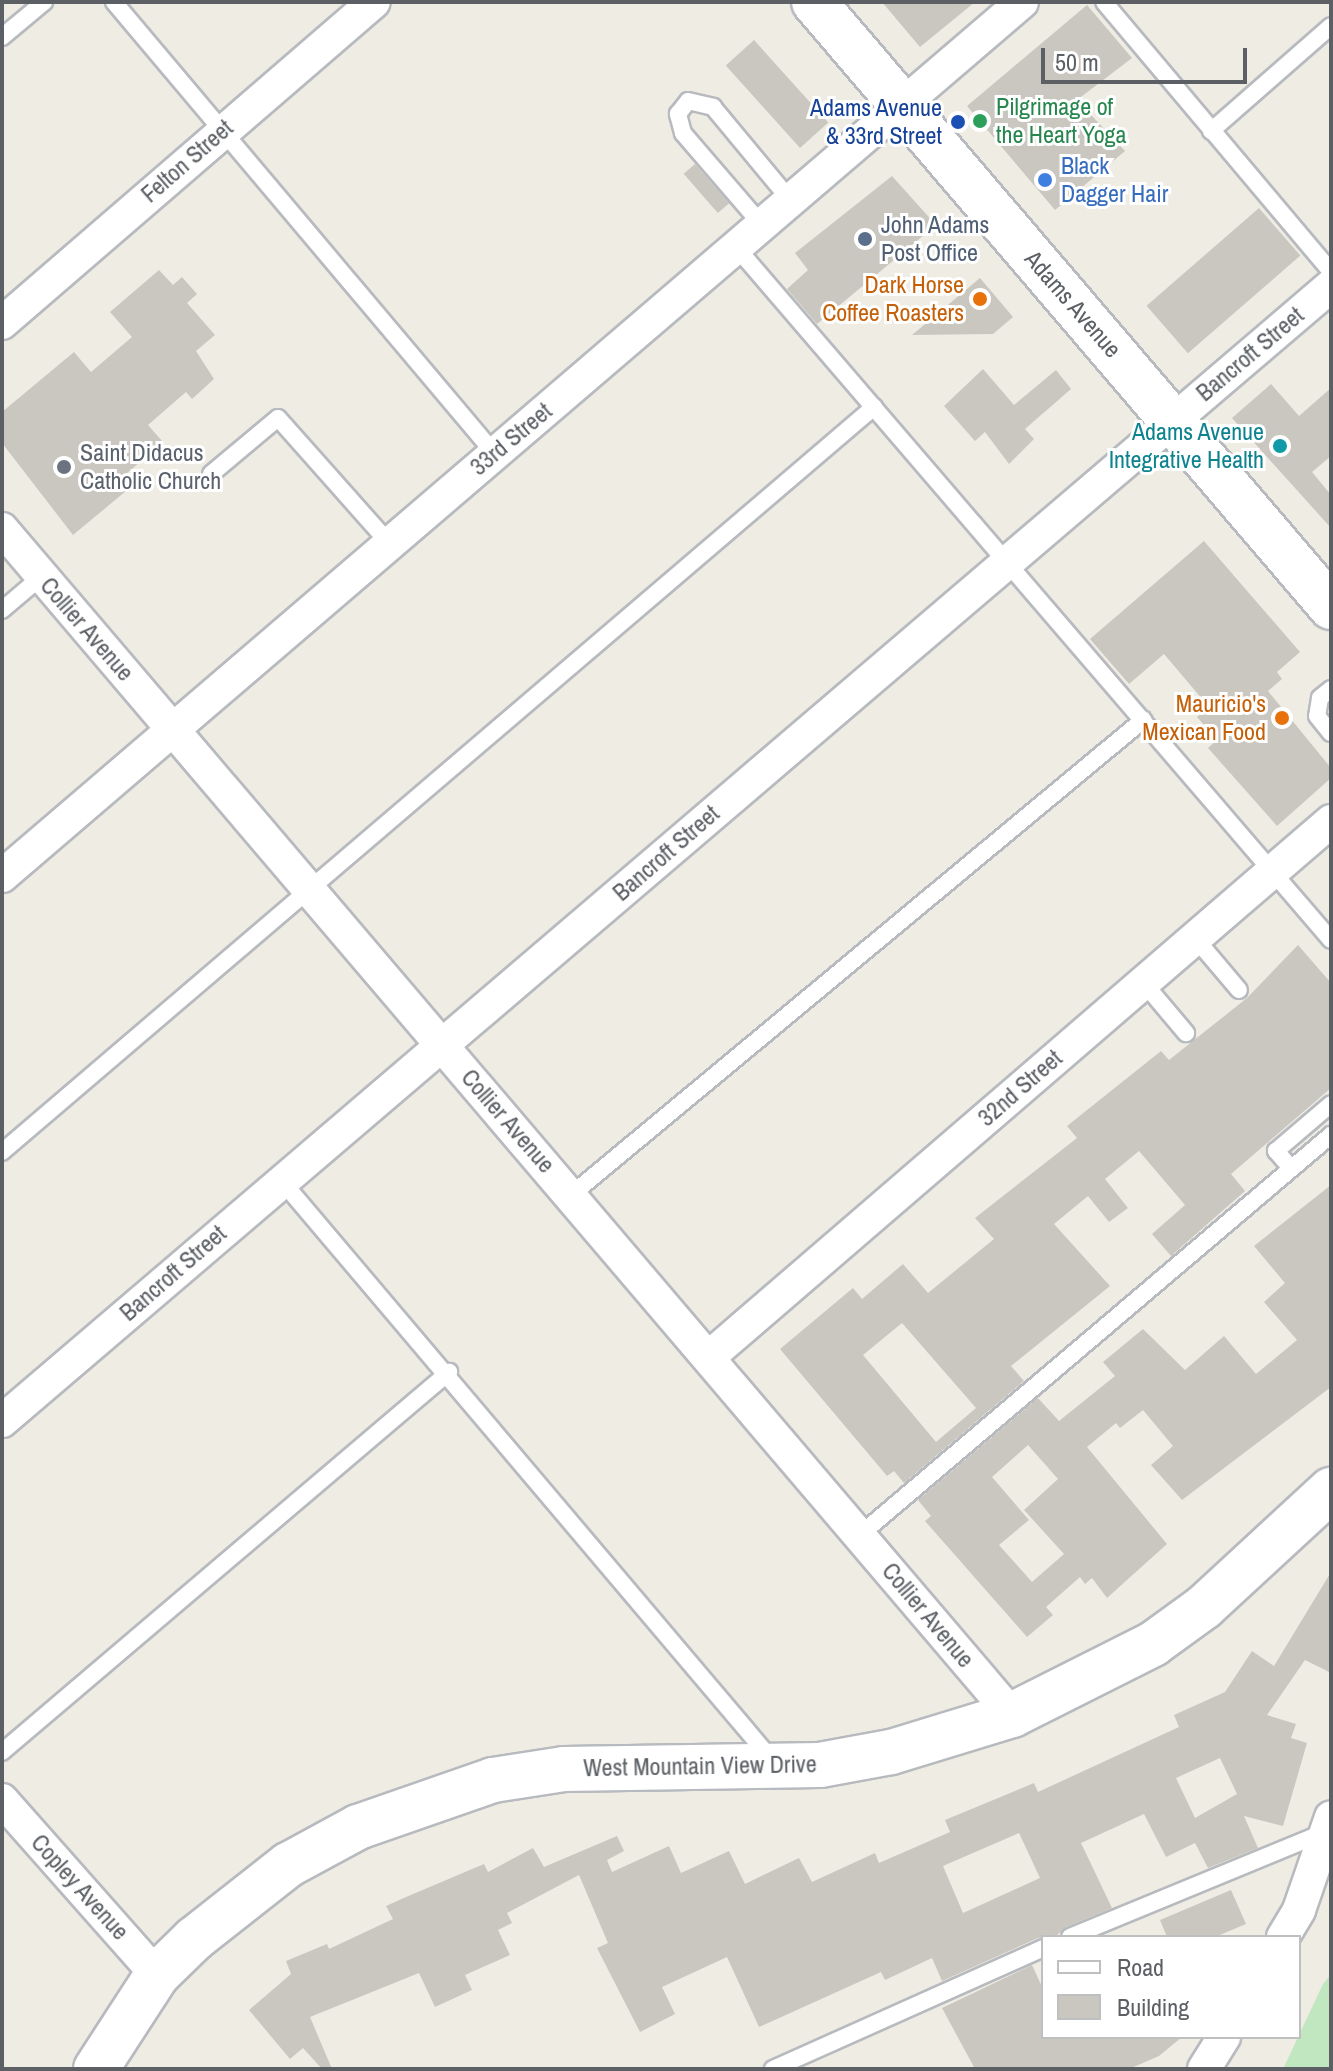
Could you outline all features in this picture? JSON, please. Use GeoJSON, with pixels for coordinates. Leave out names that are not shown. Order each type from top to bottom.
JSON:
{"type":"FeatureCollection","features":[{"type":"Feature","properties":{"kind":"street","name":"Felton Street"},"geometry":{"type":"LineString","coordinates":[[2,323],[374,2]]}},
{"type":"Feature","properties":{"kind":"street","name":"Adams Avenue"},"geometry":{"type":"LineString","coordinates":[[814,2],[1331,607]]}},
{"type":"Feature","properties":{"kind":"street","name":"33rd Street"},"geometry":{"type":"LineString","coordinates":[[2,876],[1022,2]]}},
{"type":"Feature","properties":{"kind":"street","name":"Bancroft Street"},"geometry":{"type":"LineString","coordinates":[[2,1421],[1331,286]]}},
{"type":"Feature","properties":{"kind":"street","name":"Collier Avenue"},"geometry":{"type":"LineString","coordinates":[[2,529],[1012,1715]]}},
{"type":"Feature","properties":{"kind":"street","name":"32nd Street"},"geometry":{"type":"LineString","coordinates":[[709,1357],[1331,821]]}},
{"type":"Feature","properties":{"kind":"street","name":"West Mountain View Drive"},"geometry":{"type":"LineString","coordinates":[[96,2069],[157,1975],[288,1865],[358,1827],[493,1780],[564,1769],[778,1767],[891,1752],[1012,1715],[1153,1644],[1204,1607],[1331,1490]]}},
{"type":"Feature","properties":{"kind":"street","name":"Copley Avenue"},"geometry":{"type":"LineString","coordinates":[[2,1800],[157,1975]]}},
{"type":"Feature","properties":{"kind":"street"},"geometry":{"type":"LineString","coordinates":[[1284,1935],[1299,1910],[1329,1824]]}},
{"type":"Feature","properties":{"kind":"street"},"geometry":{"type":"LineString","coordinates":[[1204,2069],[1223,2039]]}},
{"type":"Feature","properties":{"kind":"lane"},"geometry":{"type":"LineString","coordinates":[[2,37],[44,2]]}},
{"type":"Feature","properties":{"kind":"lane"},"geometry":{"type":"LineString","coordinates":[[114,2],[494,453]]}},
{"type":"Feature","properties":{"kind":"lane"},"geometry":{"type":"LineString","coordinates":[[1104,2],[1331,272]]}},
{"type":"Feature","properties":{"kind":"lane"},"geometry":{"type":"LineString","coordinates":[[1211,131],[1331,26]]}},
{"type":"Feature","properties":{"kind":"lane"},"geometry":{"type":"LineString","coordinates":[[762,225],[683,133],[678,114],[688,101],[713,107],[791,201]]}},
{"type":"Feature","properties":{"kind":"lane"},"geometry":{"type":"LineString","coordinates":[[736,247],[1331,940]]}},
{"type":"Feature","properties":{"kind":"lane"},"geometry":{"type":"LineString","coordinates":[[2,1152],[874,407]]}},
{"type":"Feature","properties":{"kind":"lane"},"geometry":{"type":"LineString","coordinates":[[211,474],[278,418],[390,544]]}},
{"type":"Feature","properties":{"kind":"lane"},"geometry":{"type":"LineString","coordinates":[[2,610],[42,576]]}},
{"type":"Feature","properties":{"kind":"lane"},"geometry":{"type":"LineString","coordinates":[[1331,689],[1320,698],[1317,716],[1331,733]]}},
{"type":"Feature","properties":{"kind":"lane"},"geometry":{"type":"LineString","coordinates":[[571,1195],[1143,720]]}},
{"type":"Feature","properties":{"kind":"lane"},"geometry":{"type":"LineString","coordinates":[[1195,938],[1239,990]]}},
{"type":"Feature","properties":{"kind":"lane"},"geometry":{"type":"LineString","coordinates":[[1143,982],[1186,1033]]}},
{"type":"Feature","properties":{"kind":"lane"},"geometry":{"type":"LineString","coordinates":[[1291,1168],[1276,1151],[1331,1104]]}},
{"type":"Feature","properties":{"kind":"lane"},"geometry":{"type":"LineString","coordinates":[[861,1534],[1331,1135]]}},
{"type":"Feature","properties":{"kind":"lane"},"geometry":{"type":"LineString","coordinates":[[281,1180],[449,1372],[778,1767]]}},
{"type":"Feature","properties":{"kind":"lane"},"geometry":{"type":"LineString","coordinates":[[2,1752],[449,1372]]}},
{"type":"Feature","properties":{"kind":"lane"},"geometry":{"type":"LineString","coordinates":[[1075,1935],[1329,1824]]}},
{"type":"Feature","properties":{"kind":"lane"},"geometry":{"type":"LineString","coordinates":[[773,2069],[1041,1949]]}},
{"type":"Feature","properties":{"kind":"green space"},"geometry":{"type":"Polygon","coordinates":[[[1331,1974],[1331,2069],[1283,2069],[1297,2039],[1301,2039],[1301,2031],[1331,1974]]]}},
{"type":"Feature","properties":{"kind":"building"},"geometry":{"type":"Polygon","coordinates":[[[882,2],[975,2],[920,47],[882,2]]]}},
{"type":"Feature","properties":{"kind":"building"},"geometry":{"type":"Polygon","coordinates":[[[1087,5],[1132,58],[1077,100],[1125,151],[1055,210],[967,106],[1087,5]]]}},
{"type":"Feature","properties":{"kind":"building"},"geometry":{"type":"Polygon","coordinates":[[[754,40],[828,122],[800,148],[726,65],[754,40]]]}},
{"type":"Feature","properties":{"kind":"building"},"geometry":{"type":"Polygon","coordinates":[[[695,164],[729,203],[718,213],[684,174],[695,164]]]}},
{"type":"Feature","properties":{"kind":"building","name":"John Adams Post Office"},"geometry":{"type":"Polygon","coordinates":[[[892,176],[936,225],[817,324],[787,289],[808,270],[795,253],[892,176]]]}},
{"type":"Feature","properties":{"kind":"building"},"geometry":{"type":"Polygon","coordinates":[[[1259,208],[1300,256],[1188,353],[1147,306],[1259,208]]]}},
{"type":"Feature","properties":{"kind":"building"},"geometry":{"type":"Polygon","coordinates":[[[159,270],[173,285],[182,277],[197,294],[187,303],[215,335],[196,351],[214,379],[192,399],[186,392],[148,425],[163,442],[118,481],[126,491],[73,535],[2,443],[2,412],[74,352],[91,372],[132,337],[110,312],[159,270]]]}},
{"type":"Feature","properties":{"kind":"building"},"geometry":{"type":"Polygon","coordinates":[[[980,278],[1013,317],[993,334],[912,335],[980,278]]]}},
{"type":"Feature","properties":{"kind":"building"},"geometry":{"type":"Polygon","coordinates":[[[983,369],[1014,405],[1056,370],[1071,389],[1025,429],[1034,439],[1009,464],[985,432],[975,441],[944,406],[983,369]]]}},
{"type":"Feature","properties":{"kind":"building","name":"Adams Avenue Integrative Health"},"geometry":{"type":"Polygon","coordinates":[[[1271,384],[1299,416],[1331,388],[1331,456],[1312,472],[1331,495],[1331,528],[1232,418],[1271,384]]]}},
{"type":"Feature","properties":{"kind":"building"},"geometry":{"type":"Polygon","coordinates":[[[1204,541],[1300,652],[1277,672],[1282,679],[1268,691],[1331,768],[1331,778],[1277,826],[1208,748],[1217,740],[1197,717],[1209,707],[1164,654],[1129,684],[1090,639],[1204,541]]]}},
{"type":"Feature","properties":{"kind":"building"},"geometry":{"type":"Polygon","coordinates":[[[1298,945],[1331,983],[1331,1088],[1231,1174],[1245,1191],[1171,1256],[1152,1234],[1185,1205],[1139,1151],[1105,1179],[1128,1208],[1109,1222],[1088,1196],[1054,1224],[1110,1286],[1011,1366],[1024,1381],[904,1483],[894,1471],[887,1476],[780,1349],[853,1288],[862,1299],[903,1264],[928,1293],[994,1239],[975,1218],[1077,1138],[1067,1126],[1161,1051],[1169,1060],[1247,998],[1298,945]],[[902,1323],[863,1355],[936,1442],[976,1408],[902,1323]]]}},
{"type":"Feature","properties":{"kind":"building"},"geometry":{"type":"Polygon","coordinates":[[[1331,1185],[1331,1387],[1182,1500],[1151,1465],[1173,1446],[1143,1410],[1120,1428],[1116,1423],[1087,1447],[1167,1544],[1107,1598],[1092,1578],[1085,1584],[1080,1577],[1046,1607],[1053,1615],[1027,1637],[925,1521],[931,1516],[918,1500],[1038,1398],[1059,1421],[1115,1376],[1103,1362],[1143,1329],[1185,1370],[1224,1336],[1256,1374],[1297,1340],[1264,1302],[1285,1283],[1254,1246],[1331,1185]],[[1028,1445],[992,1477],[1029,1520],[999,1545],[1032,1582],[1064,1554],[1024,1510],[1058,1479],[1028,1445]]]}},
{"type":"Feature","properties":{"kind":"building"},"geometry":{"type":"Polygon","coordinates":[[[1331,1572],[1331,1673],[1305,1660],[1267,1715],[1296,1724],[1291,1738],[1307,1743],[1283,1826],[1244,1816],[1258,1848],[1208,1868],[1195,1843],[1166,1857],[1144,1814],[1081,1843],[1112,1908],[1066,1927],[1057,1935],[1041,1935],[1041,1938],[942,1981],[932,1958],[885,1980],[881,1972],[759,2027],[727,1957],[662,1987],[675,2014],[640,2032],[597,1948],[608,1943],[579,1875],[507,1913],[512,1923],[498,1930],[510,1955],[465,1975],[472,1990],[435,2007],[419,1973],[310,2017],[332,2069],[322,2069],[303,2048],[290,2059],[249,2010],[291,1974],[286,1961],[327,1944],[329,1949],[393,1919],[386,1906],[484,1864],[488,1872],[533,1848],[544,1867],[617,1836],[624,1851],[607,1860],[612,1872],[669,1846],[681,1873],[729,1851],[745,1884],[799,1858],[812,1882],[875,1853],[879,1863],[950,1832],[945,1820],[1034,1783],[1038,1792],[1179,1727],[1174,1715],[1225,1692],[1252,1651],[1274,1666],[1331,1572]],[[1220,1758],[1176,1778],[1195,1818],[1237,1794],[1220,1758]],[[1019,1833],[943,1866],[963,1913],[1040,1878],[1019,1833]]]}},
{"type":"Feature","properties":{"kind":"building"},"geometry":{"type":"Polygon","coordinates":[[[1231,1890],[1246,1924],[1220,1935],[1166,1935],[1160,1920],[1231,1890]]]}},
{"type":"Feature","properties":{"kind":"building"},"geometry":{"type":"Polygon","coordinates":[[[1032,1965],[1041,1985],[1041,2039],[1180,2039],[1159,2056],[1129,2069],[975,2069],[942,2008],[1032,1965]]]}},
{"type":"Feature","properties":{"kind":"place","name":"Pilgrimage of the Heart Yoga"},"geometry":{"type":"Point","coordinates":[980,121]}},
{"type":"Feature","properties":{"kind":"place","name":"Adams Avenue & 33rd Street"},"geometry":{"type":"Point","coordinates":[958,122]}},
{"type":"Feature","properties":{"kind":"place","name":"Black Dagger Hair"},"geometry":{"type":"Point","coordinates":[1045,180]}},
{"type":"Feature","properties":{"kind":"place","name":"John Adams Post Office"},"geometry":{"type":"Point","coordinates":[865,239]}},
{"type":"Feature","properties":{"kind":"place","name":"Dark Horse Coffee Roasters"},"geometry":{"type":"Point","coordinates":[980,299]}},
{"type":"Feature","properties":{"kind":"place","name":"Adams Avenue Integrative Health"},"geometry":{"type":"Point","coordinates":[1280,446]}},
{"type":"Feature","properties":{"kind":"place","name":"Saint Didacus Catholic Church"},"geometry":{"type":"Point","coordinates":[64,467]}},
{"type":"Feature","properties":{"kind":"place","name":"Mauricio's Mexican Food"},"geometry":{"type":"Point","coordinates":[1282,718]}}]}
